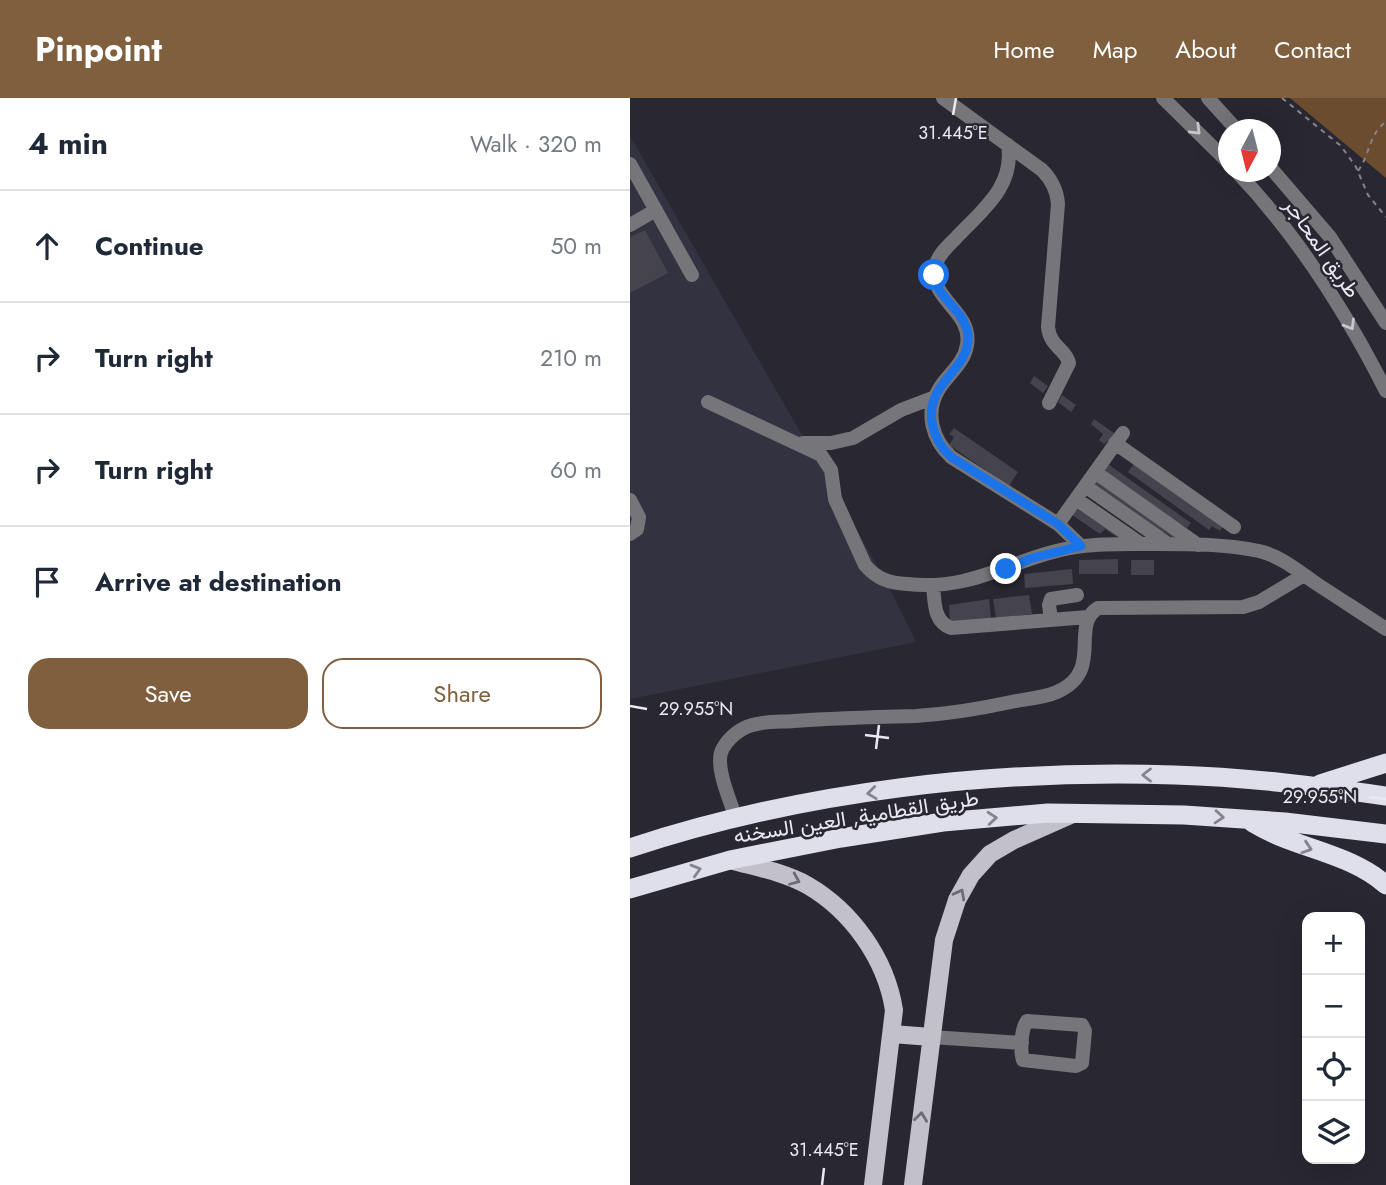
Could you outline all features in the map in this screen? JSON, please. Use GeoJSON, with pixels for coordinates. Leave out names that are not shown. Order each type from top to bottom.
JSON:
{"type":"FeatureCollection","features":[{"type":"Feature","properties":{"kind":"highway"},"geometry":{"type":"LineString","coordinates":[[1314,786],[1386,763]]}},
{"type":"Feature","properties":{"kind":"highway","name":"طريق القطامية, العين السخنه"},"geometry":{"type":"LineString","coordinates":[[630,848],[736,819],[853,795],[958,782],[1063,775],[1174,775],[1314,786],[1386,796]]}},
{"type":"Feature","properties":{"kind":"highway","name":"طريق القطامية, العين السخنه"},"geometry":{"type":"LineString","coordinates":[[630,889],[730,860],[841,838],[943,822],[1076,812],[1246,819],[1386,834]]}},
{"type":"Feature","properties":{"kind":"highway"},"geometry":{"type":"LineString","coordinates":[[1246,819],[1282,839],[1350,862],[1386,884]]}},
{"type":"Feature","properties":{"kind":"main road"},"geometry":{"type":"LineString","coordinates":[[913,1185],[944,940],[951,912],[963,887],[980,864],[1001,846],[1076,812]]}},
{"type":"Feature","properties":{"kind":"main road"},"geometry":{"type":"LineString","coordinates":[[730,860],[805,884],[831,902],[854,925],[873,951],[886,980],[894,1010],[873,1185]]}},
{"type":"Feature","properties":{"kind":"main road"},"geometry":{"type":"LineString","coordinates":[[892,1034],[931,1037]]}},
{"type":"Feature","properties":{"kind":"street"},"geometry":{"type":"LineString","coordinates":[[943,98],[1047,175],[1054,185],[1057,198],[1048,327],[1052,343],[1066,355],[1069,363],[1049,403]]}},
{"type":"Feature","properties":{"kind":"street"},"geometry":{"type":"LineString","coordinates":[[1163,98],[1218,152]]}},
{"type":"Feature","properties":{"kind":"street"},"geometry":{"type":"LineString","coordinates":[[1208,98],[1227,119]]}},
{"type":"Feature","properties":{"kind":"street"},"geometry":{"type":"LineString","coordinates":[[1008,145],[1009,167],[1002,187],[943,252],[935,267],[935,283],[961,316],[968,339],[960,363],[935,397],[932,425],[944,451],[1058,524],[1081,546]]}},
{"type":"Feature","properties":{"kind":"street"},"geometry":{"type":"LineString","coordinates":[[630,164],[692,275]]}},
{"type":"Feature","properties":{"kind":"street","name":"طريق المحاجر"},"geometry":{"type":"LineString","coordinates":[[1281,180],[1330,237],[1386,323]]}},
{"type":"Feature","properties":{"kind":"street","name":"طريق المحاجر"},"geometry":{"type":"LineString","coordinates":[[1246,182],[1316,272],[1386,391]]}},
{"type":"Feature","properties":{"kind":"street"},"geometry":{"type":"LineString","coordinates":[[630,225],[656,210]]}},
{"type":"Feature","properties":{"kind":"street"},"geometry":{"type":"LineString","coordinates":[[797,443],[831,443],[853,438],[901,410],[935,397]]}},
{"type":"Feature","properties":{"kind":"street"},"geometry":{"type":"LineString","coordinates":[[708,402],[816,452],[828,464],[835,499],[865,565],[886,581],[933,586],[976,579],[1032,558],[1081,546],[1198,545],[1267,553],[1386,629]]}},
{"type":"Feature","properties":{"kind":"street"},"geometry":{"type":"LineString","coordinates":[[1058,524],[1119,438],[1234,527]]}},
{"type":"Feature","properties":{"kind":"street"},"geometry":{"type":"LineString","coordinates":[[1095,472],[1198,545]]}},
{"type":"Feature","properties":{"kind":"street"},"geometry":{"type":"LineString","coordinates":[[1085,486],[1168,544]]}},
{"type":"Feature","properties":{"kind":"street"},"geometry":{"type":"LineString","coordinates":[[630,499],[639,517],[637,529],[630,534]]}},
{"type":"Feature","properties":{"kind":"street"},"geometry":{"type":"LineString","coordinates":[[1076,499],[1142,544]]}},
{"type":"Feature","properties":{"kind":"street"},"geometry":{"type":"LineString","coordinates":[[736,819],[719,761],[723,748],[740,730],[757,724],[948,713],[1056,692],[1072,682],[1083,667],[1086,658],[1086,623],[1088,617],[1098,608],[1243,607],[1259,603],[1304,575]]}},
{"type":"Feature","properties":{"kind":"street"},"geometry":{"type":"LineString","coordinates":[[933,586],[937,616],[940,622],[951,628],[1088,617]]}},
{"type":"Feature","properties":{"kind":"street"},"geometry":{"type":"LineString","coordinates":[[1051,620],[1051,599],[1077,595]]}},
{"type":"Feature","properties":{"kind":"street"},"geometry":{"type":"LineString","coordinates":[[1027,1021],[1080,1024],[1085,1028],[1083,1061],[1079,1066],[1026,1062],[1021,1055],[1022,1043],[1024,1024],[1027,1021]]}},
{"type":"Feature","properties":{"kind":"street"},"geometry":{"type":"LineString","coordinates":[[931,1037],[1022,1043]]}},
{"type":"Feature","properties":{"kind":"path"},"geometry":{"type":"LineString","coordinates":[[1282,98],[1340,146],[1358,172],[1368,195],[1386,217]]}},
{"type":"Feature","properties":{"kind":"path"},"geometry":{"type":"LineString","coordinates":[[1358,172],[1367,158],[1375,131],[1386,122]]}},
{"type":"Feature","properties":{"kind":"shaded area"},"geometry":{"type":"Polygon","coordinates":[[[1290,98],[1386,98],[1386,178],[1290,98]]]}},
{"type":"Feature","properties":{"kind":"shaded area"},"geometry":{"type":"Polygon","coordinates":[[[630,136],[887,583],[916,642],[630,699],[630,136]]]}},
{"type":"Feature","properties":{"kind":"building"},"geometry":{"type":"Polygon","coordinates":[[[645,230],[668,273],[630,293],[630,237],[645,230]]]}},
{"type":"Feature","properties":{"kind":"building"},"geometry":{"type":"Polygon","coordinates":[[[1034,376],[1048,386],[1043,393],[1030,383],[1034,376]]]}},
{"type":"Feature","properties":{"kind":"building"},"geometry":{"type":"Polygon","coordinates":[[[1062,395],[1076,405],[1071,412],[1058,402],[1062,395]]]}},
{"type":"Feature","properties":{"kind":"building"},"geometry":{"type":"Polygon","coordinates":[[[1094,419],[1118,436],[1108,450],[1104,447],[1110,439],[1104,444],[1099,440],[1103,434],[1091,424],[1094,419]]]}},
{"type":"Feature","properties":{"kind":"building"},"geometry":{"type":"Polygon","coordinates":[[[954,428],[1018,472],[1009,486],[949,445],[954,437],[949,434],[954,428]]]}},
{"type":"Feature","properties":{"kind":"building"},"geometry":{"type":"Polygon","coordinates":[[[1105,462],[1191,523],[1187,528],[1181,524],[1179,528],[1099,472],[1105,462]]]}},
{"type":"Feature","properties":{"kind":"building"},"geometry":{"type":"Polygon","coordinates":[[[1135,462],[1223,526],[1220,531],[1212,526],[1209,530],[1128,472],[1135,462]]]}},
{"type":"Feature","properties":{"kind":"building"},"geometry":{"type":"Polygon","coordinates":[[[1095,475],[1176,533],[1173,538],[1164,532],[1161,537],[1088,485],[1095,475]]]}},
{"type":"Feature","properties":{"kind":"building"},"geometry":{"type":"Polygon","coordinates":[[[1075,502],[1121,533],[1117,537],[1105,529],[1100,534],[1069,513],[1075,502]]]}},
{"type":"Feature","properties":{"kind":"building"},"geometry":{"type":"Polygon","coordinates":[[[1118,559],[1118,574],[1079,574],[1079,560],[1118,559]]]}},
{"type":"Feature","properties":{"kind":"building"},"geometry":{"type":"Polygon","coordinates":[[[1131,560],[1154,560],[1154,575],[1131,575],[1131,560]]]}},
{"type":"Feature","properties":{"kind":"building"},"geometry":{"type":"Polygon","coordinates":[[[1072,569],[1073,584],[1025,588],[1024,574],[1072,569]]]}},
{"type":"Feature","properties":{"kind":"building"},"geometry":{"type":"Polygon","coordinates":[[[1029,595],[1032,614],[996,618],[993,599],[1029,595]]]}},
{"type":"Feature","properties":{"kind":"building"},"geometry":{"type":"Polygon","coordinates":[[[989,599],[991,618],[950,623],[949,605],[989,599]]]}},
{"type":"Feature","properties":{"kind":"route"},"geometry":{"type":"LineString","coordinates":[[934,275],[939,291],[965,323],[968,339],[960,363],[935,397],[931,416],[934,434],[951,457],[1058,524],[1081,546],[1032,558],[1006,569]]}}]}
